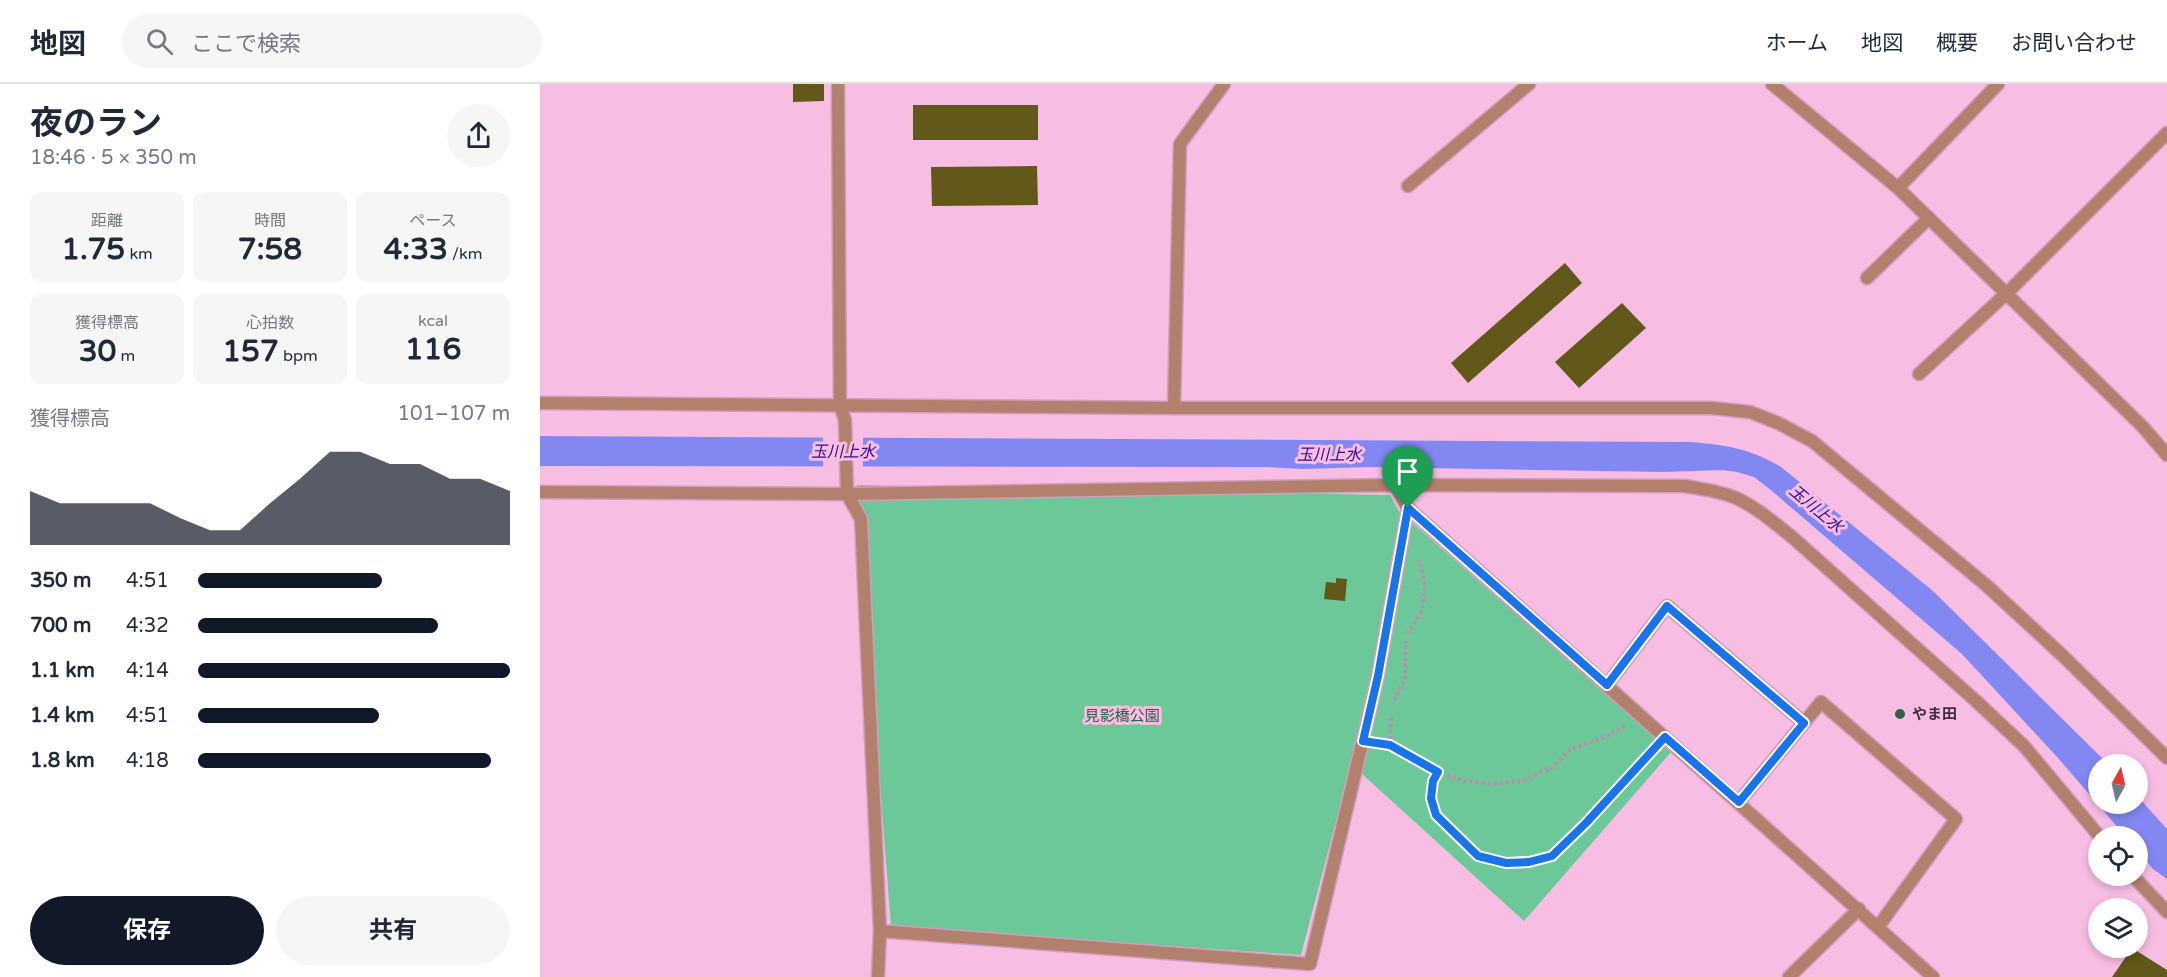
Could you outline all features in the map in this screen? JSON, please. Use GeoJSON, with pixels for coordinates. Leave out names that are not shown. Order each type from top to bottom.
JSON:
{"type":"FeatureCollection","features":[{"type":"Feature","properties":{"kind":"street"},"geometry":{"type":"LineString","coordinates":[[838,84],[840,406],[845,420],[847,494],[861,519],[880,931],[878,977]]}},
{"type":"Feature","properties":{"kind":"street"},"geometry":{"type":"LineString","coordinates":[[1174,408],[1180,144],[1224,84]]}},
{"type":"Feature","properties":{"kind":"street"},"geometry":{"type":"LineString","coordinates":[[1408,186],[1529,84]]}},
{"type":"Feature","properties":{"kind":"street"},"geometry":{"type":"LineString","coordinates":[[1772,84],[1898,188],[2143,427],[2167,455]]}},
{"type":"Feature","properties":{"kind":"street"},"geometry":{"type":"LineString","coordinates":[[1898,188],[1998,84]]}},
{"type":"Feature","properties":{"kind":"street"},"geometry":{"type":"LineString","coordinates":[[1919,374],[2007,293],[2167,133]]}},
{"type":"Feature","properties":{"kind":"street"},"geometry":{"type":"LineString","coordinates":[[1867,278],[1929,218]]}},
{"type":"Feature","properties":{"kind":"street"},"geometry":{"type":"LineString","coordinates":[[540,404],[1174,408],[1711,408],[1750,412],[1778,423],[1812,441],[1986,585],[2063,656],[2167,758]]}},
{"type":"Feature","properties":{"kind":"street"},"geometry":{"type":"LineString","coordinates":[[1395,485],[1408,508],[1933,977]]}},
{"type":"Feature","properties":{"kind":"street"},"geometry":{"type":"LineString","coordinates":[[540,492],[847,494],[1395,485],[1685,486],[1713,490],[1736,498],[1759,511],[1791,536],[2024,746],[2091,826]]}},
{"type":"Feature","properties":{"kind":"street"},"geometry":{"type":"LineString","coordinates":[[880,931],[1310,964],[1378,676],[1408,508]]}},
{"type":"Feature","properties":{"kind":"street"},"geometry":{"type":"LineString","coordinates":[[1607,685],[1667,606],[1804,723]]}},
{"type":"Feature","properties":{"kind":"street"},"geometry":{"type":"LineString","coordinates":[[1739,802],[1821,702],[1956,819],[1878,927]]}},
{"type":"Feature","properties":{"kind":"street"},"geometry":{"type":"LineString","coordinates":[[2142,886],[2167,912]]}},
{"type":"Feature","properties":{"kind":"street"},"geometry":{"type":"LineString","coordinates":[[1789,977],[1859,909]]}},
{"type":"Feature","properties":{"kind":"path"},"geometry":{"type":"LineString","coordinates":[[1363,741],[1390,745],[1438,772],[1464,781],[1495,784],[1523,781],[1553,767],[1571,749],[1601,739],[1641,715]]}},
{"type":"Feature","properties":{"kind":"path"},"geometry":{"type":"LineString","coordinates":[[1438,772],[1433,781],[1431,798],[1436,815],[1478,856],[1506,863],[1529,862],[1552,856],[1586,823],[1665,737]]}},
{"type":"Feature","properties":{"kind":"green space","name":"見影橋公園"},"geometry":{"type":"Polygon","coordinates":[[[857,485],[1390,495],[1399,511],[1672,751],[1524,921],[1351,764],[1301,955],[891,927],[857,485]]]}},
{"type":"Feature","properties":{"kind":"water","name":"玉川上水"},"geometry":{"type":"Polygon","coordinates":[[[540,436],[1690,442],[1737,448],[1781,467],[1933,591],[2098,754],[2088,754],[2088,793],[1962,654],[1772,491],[1754,477],[1737,472],[1367,467],[1303,469],[1266,467],[540,466],[540,436]]]}},
{"type":"Feature","properties":{"kind":"water"},"geometry":{"type":"Polygon","coordinates":[[[2148,808],[2167,829],[2167,879],[2148,863],[2148,826],[2117,826],[2106,814],[2148,814],[2148,808]]]}},
{"type":"Feature","properties":{"kind":"pier"},"geometry":{"type":"Polygon","coordinates":[[[823,435],[863,436],[863,469],[823,469],[823,435]]]}},
{"type":"Feature","properties":{"kind":"building"},"geometry":{"type":"Polygon","coordinates":[[[793,84],[824,84],[824,101],[793,102],[793,84]]]}},
{"type":"Feature","properties":{"kind":"building"},"geometry":{"type":"Polygon","coordinates":[[[913,105],[1038,105],[1038,140],[913,140],[913,105]]]}},
{"type":"Feature","properties":{"kind":"building"},"geometry":{"type":"Polygon","coordinates":[[[1037,166],[1038,205],[932,206],[931,167],[1037,166]]]}},
{"type":"Feature","properties":{"kind":"building"},"geometry":{"type":"Polygon","coordinates":[[[1565,263],[1582,283],[1468,383],[1451,363],[1565,263]]]}},
{"type":"Feature","properties":{"kind":"building"},"geometry":{"type":"Polygon","coordinates":[[[1622,303],[1646,328],[1579,388],[1555,362],[1622,303]]]}},
{"type":"Feature","properties":{"kind":"building"},"geometry":{"type":"Polygon","coordinates":[[[1336,578],[1347,579],[1345,601],[1324,599],[1326,582],[1336,583],[1336,578]]]}},
{"type":"Feature","properties":{"kind":"building"},"geometry":{"type":"Polygon","coordinates":[[[2125,958],[2148,958],[2167,970],[2167,977],[2112,977],[2125,958]]]}},
{"type":"Feature","properties":{"kind":"place","name":"やま田"},"geometry":{"type":"Point","coordinates":[1900,714]}},
{"type":"Feature","properties":{"kind":"route"},"geometry":{"type":"LineString","coordinates":[[1408,508],[1607,685],[1667,606],[1804,723],[1739,802],[1665,737],[1586,823],[1552,856],[1529,862],[1506,863],[1478,856],[1436,815],[1431,798],[1433,781],[1438,772],[1390,745],[1363,741],[1378,676],[1408,508]]}}]}
